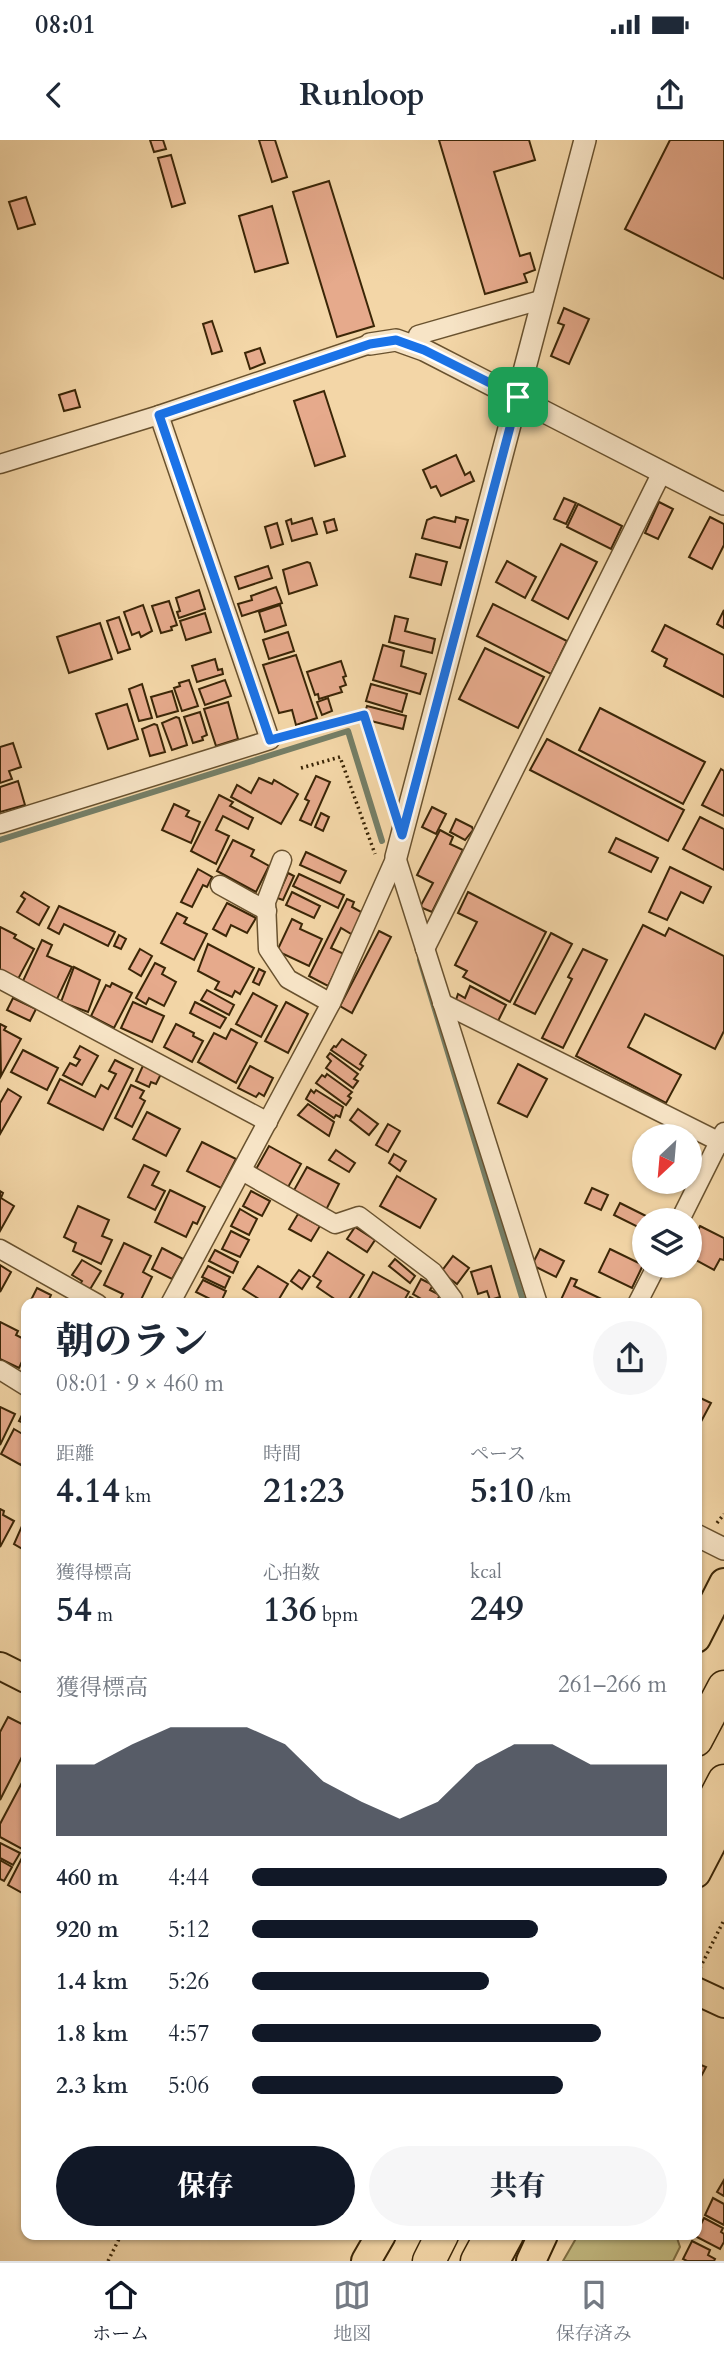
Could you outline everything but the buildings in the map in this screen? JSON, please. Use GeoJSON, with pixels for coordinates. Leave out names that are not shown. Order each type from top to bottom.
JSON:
{"type":"FeatureCollection","features":[{"type":"Feature","properties":{"kind":"highway"},"geometry":{"type":"LineString","coordinates":[[702,1626],[724,1583]]}},
{"type":"Feature","properties":{"kind":"highway"},"geometry":{"type":"LineString","coordinates":[[702,1720],[724,1678]]}},
{"type":"Feature","properties":{"kind":"highway"},"geometry":{"type":"LineString","coordinates":[[702,1729],[724,1687]]}},
{"type":"Feature","properties":{"kind":"highway"},"geometry":{"type":"LineString","coordinates":[[702,1824],[724,1782]]}},
{"type":"Feature","properties":{"kind":"highway"},"geometry":{"type":"LineString","coordinates":[[702,1861],[724,1819]]}},
{"type":"Feature","properties":{"kind":"highway"},"geometry":{"type":"LineString","coordinates":[[366,2261],[378,2240]]}},
{"type":"Feature","properties":{"kind":"highway"},"geometry":{"type":"LineString","coordinates":[[477,2261],[488,2240]]}},
{"type":"Feature","properties":{"kind":"highway"},"geometry":{"type":"LineString","coordinates":[[495,2261],[506,2240]]}},
{"type":"Feature","properties":{"kind":"highway"},"geometry":{"type":"LineString","coordinates":[[531,2261],[541,2240]]}},
{"type":"Feature","properties":{"kind":"main road"},"geometry":{"type":"LineString","coordinates":[[0,1668],[21,1677]]}},
{"type":"Feature","properties":{"kind":"main road"},"geometry":{"type":"LineString","coordinates":[[702,1993],[724,2004]]}},
{"type":"Feature","properties":{"kind":"street"},"geometry":{"type":"LineString","coordinates":[[173,1298],[331,1003],[396,857],[585,140]]}},
{"type":"Feature","properties":{"kind":"street"},"geometry":{"type":"LineString","coordinates":[[418,335],[544,299]]}},
{"type":"Feature","properties":{"kind":"street"},"geometry":{"type":"LineString","coordinates":[[0,464],[159,415],[370,344],[396,340],[424,350],[724,504]]}},
{"type":"Feature","properties":{"kind":"street"},"geometry":{"type":"LineString","coordinates":[[0,824],[270,740],[159,415]]}},
{"type":"Feature","properties":{"kind":"street"},"geometry":{"type":"LineString","coordinates":[[425,949],[662,472]]}},
{"type":"Feature","properties":{"kind":"street"},"geometry":{"type":"LineString","coordinates":[[396,857],[536,1298]]}},
{"type":"Feature","properties":{"kind":"street"},"geometry":{"type":"LineString","coordinates":[[282,860],[266,902],[268,950],[288,979],[331,1003]]}},
{"type":"Feature","properties":{"kind":"street"},"geometry":{"type":"LineString","coordinates":[[220,885],[267,911]]}},
{"type":"Feature","properties":{"kind":"street"},"geometry":{"type":"LineString","coordinates":[[0,979],[268,1122]]}},
{"type":"Feature","properties":{"kind":"street"},"geometry":{"type":"LineString","coordinates":[[442,1003],[722,1139],[686,1208]]}},
{"type":"Feature","properties":{"kind":"street"},"geometry":{"type":"LineString","coordinates":[[242,1171],[335,1224],[359,1216],[433,1272],[452,1298]]}},
{"type":"Feature","properties":{"kind":"street"},"geometry":{"type":"LineString","coordinates":[[0,1249],[87,1298]]}},
{"type":"Feature","properties":{"kind":"street"},"geometry":{"type":"LineString","coordinates":[[640,1298],[650,1278]]}},
{"type":"Feature","properties":{"kind":"street"},"geometry":{"type":"LineString","coordinates":[[0,1370],[21,1383]]}},
{"type":"Feature","properties":{"kind":"street"},"geometry":{"type":"LineString","coordinates":[[702,1538],[724,1549]]}},
{"type":"Feature","properties":{"kind":"path"},"geometry":{"type":"LineString","coordinates":[[270,740],[364,715],[402,835]]}},
{"type":"Feature","properties":{"kind":"path"},"geometry":{"type":"LineString","coordinates":[[301,768],[340,757],[385,882]]}},
{"type":"Feature","properties":{"kind":"path"},"geometry":{"type":"LineString","coordinates":[[702,1963],[724,1920]]}},
{"type":"Feature","properties":{"kind":"path"},"geometry":{"type":"LineString","coordinates":[[108,2261],[118,2240]]}},
{"type":"Feature","properties":{"kind":"shaded area"},"geometry":{"type":"Polygon","coordinates":[[[575,2240],[678,2240],[680,2247],[673,2261],[563,2261],[575,2240]]]}},
{"type":"Feature","properties":{"kind":"waterway"},"geometry":{"type":"LineString","coordinates":[[0,840],[348,731],[382,841]]}},
{"type":"Feature","properties":{"kind":"waterway"},"geometry":{"type":"LineString","coordinates":[[420,960],[522,1298]]}},
{"type":"Feature","properties":{"kind":"route"},"geometry":{"type":"LineString","coordinates":[[396,340],[424,350],[518,397],[402,835],[364,715],[270,740],[159,415],[370,344],[396,340]]}}]}
